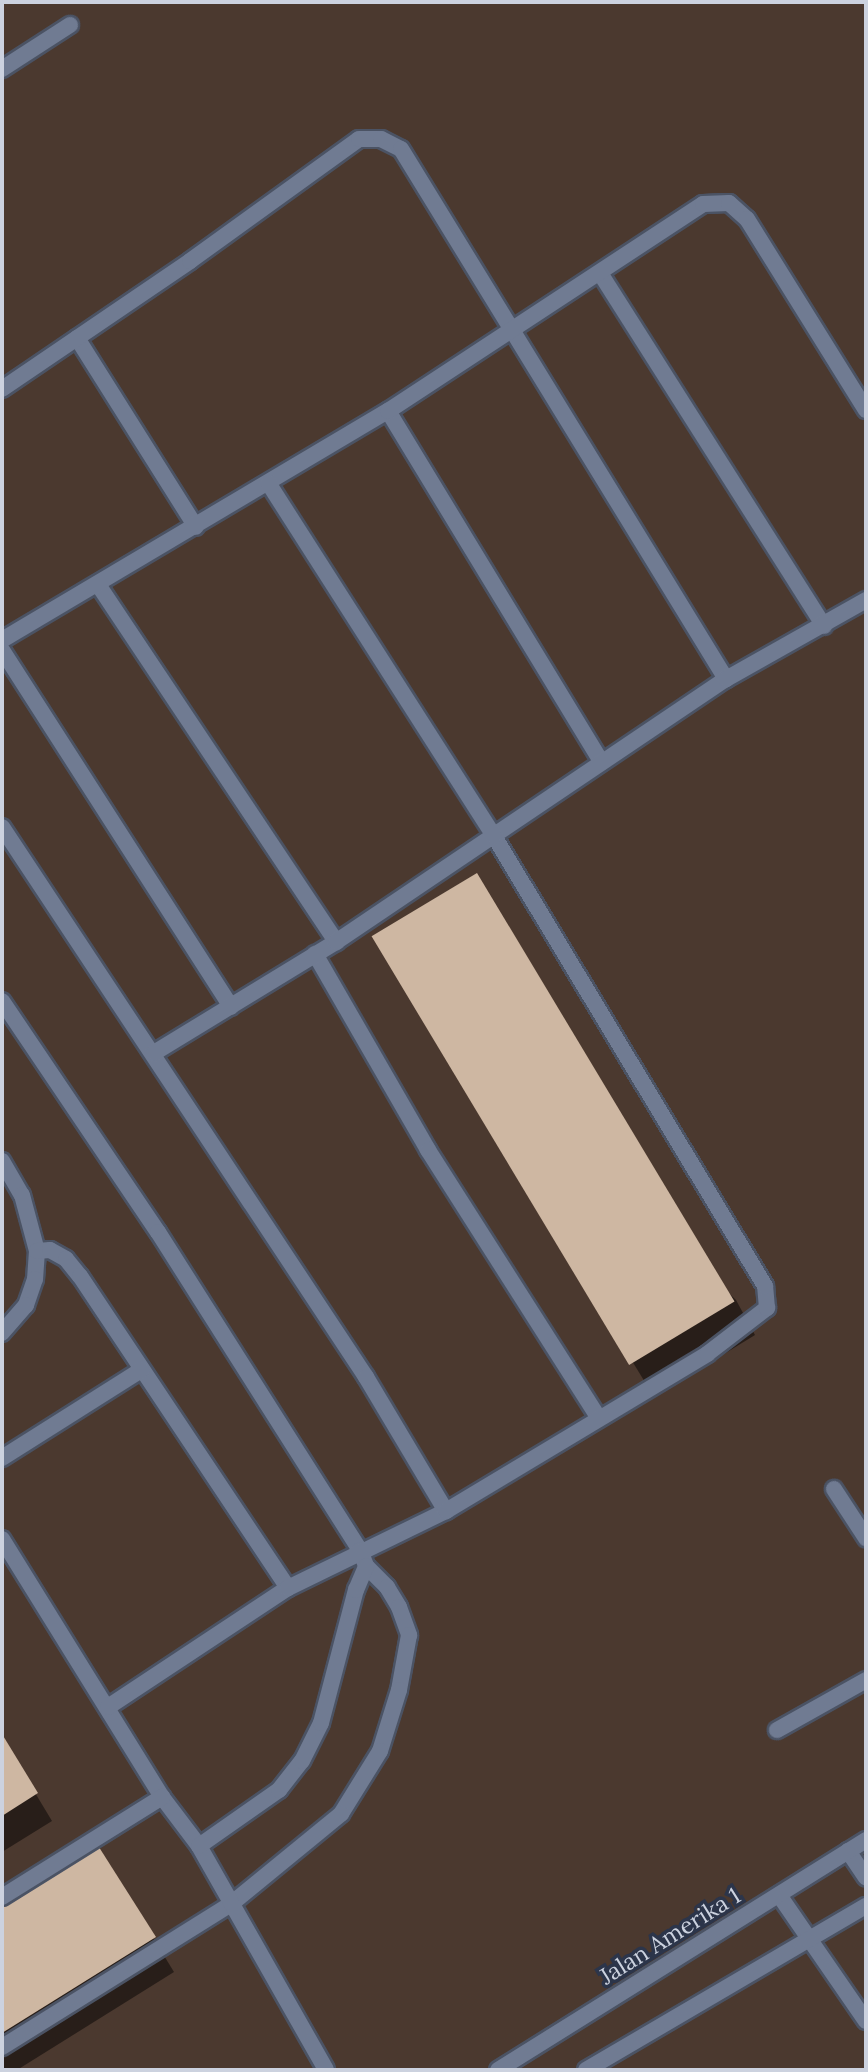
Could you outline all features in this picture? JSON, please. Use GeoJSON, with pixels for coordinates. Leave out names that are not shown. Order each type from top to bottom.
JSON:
{"type":"FeatureCollection","features":[{"type":"Feature","properties":{"kind":"lane"},"geometry":{"type":"LineString","coordinates":[[2,69],[70,25]]}},
{"type":"Feature","properties":{"kind":"lane"},"geometry":{"type":"LineString","coordinates":[[2,388],[359,139],[381,139],[401,149],[726,679]]}},
{"type":"Feature","properties":{"kind":"lane"},"geometry":{"type":"LineString","coordinates":[[2,640],[99,586],[388,411],[703,204],[729,203],[747,219],[866,410]]}},
{"type":"Feature","properties":{"kind":"lane"},"geometry":{"type":"LineString","coordinates":[[600,273],[824,626]]}},
{"type":"Feature","properties":{"kind":"lane"},"geometry":{"type":"LineString","coordinates":[[77,338],[196,527]]}},
{"type":"Feature","properties":{"kind":"lane"},"geometry":{"type":"LineString","coordinates":[[388,411],[601,762]]}},
{"type":"Feature","properties":{"kind":"lane"},"geometry":{"type":"LineString","coordinates":[[107,1707],[288,1588],[363,1558],[446,1511],[706,1354],[767,1308],[765,1286],[494,836],[268,483]]}},
{"type":"Feature","properties":{"kind":"lane"},"geometry":{"type":"LineString","coordinates":[[99,586],[336,942]]}},
{"type":"Feature","properties":{"kind":"lane"},"geometry":{"type":"LineString","coordinates":[[154,1053],[336,942],[726,679],[866,600]]}},
{"type":"Feature","properties":{"kind":"lane"},"geometry":{"type":"LineString","coordinates":[[2,650],[232,1007]]}},
{"type":"Feature","properties":{"kind":"lane"},"geometry":{"type":"LineString","coordinates":[[2,827],[366,1377],[446,1511]]}},
{"type":"Feature","properties":{"kind":"lane"},"geometry":{"type":"LineString","coordinates":[[314,954],[428,1150],[598,1417]]}},
{"type":"Feature","properties":{"kind":"lane"},"geometry":{"type":"LineString","coordinates":[[2,1001],[158,1232],[363,1558],[387,1587],[399,1607],[409,1635],[399,1690],[380,1751],[341,1814],[231,1904],[2,2047]]}},
{"type":"Feature","properties":{"kind":"lane"},"geometry":{"type":"LineString","coordinates":[[2,1161],[22,1195],[37,1251],[35,1279],[26,1305],[2,1332]]}},
{"type":"Feature","properties":{"kind":"lane"},"geometry":{"type":"LineString","coordinates":[[37,1251],[50,1250],[66,1259],[288,1588]]}},
{"type":"Feature","properties":{"kind":"lane"},"geometry":{"type":"LineString","coordinates":[[2,1458],[141,1370]]}},
{"type":"Feature","properties":{"kind":"lane"},"geometry":{"type":"LineString","coordinates":[[834,1489],[866,1538]]}},
{"type":"Feature","properties":{"kind":"lane"},"geometry":{"type":"LineString","coordinates":[[2,1539],[162,1797],[199,1846],[326,2070]]}},
{"type":"Feature","properties":{"kind":"lane"},"geometry":{"type":"LineString","coordinates":[[199,1846],[279,1790],[302,1761],[321,1723],[363,1558]]}},
{"type":"Feature","properties":{"kind":"lane"},"geometry":{"type":"LineString","coordinates":[[777,1730],[866,1680]]}},
{"type":"Feature","properties":{"kind":"lane"},"geometry":{"type":"LineString","coordinates":[[2,1897],[162,1797]]}},
{"type":"Feature","properties":{"kind":"lane","name":"Jalan Amerika 1"},"geometry":{"type":"LineString","coordinates":[[498,2070],[866,1840]]}},
{"type":"Feature","properties":{"kind":"lane"},"geometry":{"type":"LineString","coordinates":[[848,1851],[866,1878]]}},
{"type":"Feature","properties":{"kind":"lane"},"geometry":{"type":"LineString","coordinates":[[779,1895],[866,2021]]}},
{"type":"Feature","properties":{"kind":"lane"},"geometry":{"type":"LineString","coordinates":[[586,2070],[866,1906]]}},
{"type":"Feature","properties":{"kind":"shaded area"},"geometry":{"type":"Polygon","coordinates":[[[2,2],[866,2],[866,2070],[2,2070],[2,2]]]}},
{"type":"Feature","properties":{"kind":"building"},"geometry":{"type":"Polygon","coordinates":[[[477,873],[735,1302],[629,1365],[372,936],[477,873]]]}},
{"type":"Feature","properties":{"kind":"building"},"geometry":{"type":"Polygon","coordinates":[[[2,1734],[38,1793],[2,1816],[2,1734]]]}},
{"type":"Feature","properties":{"kind":"building"},"geometry":{"type":"Polygon","coordinates":[[[97,1844],[156,1937],[2,2033],[2,1904],[97,1844]]]}}]}
